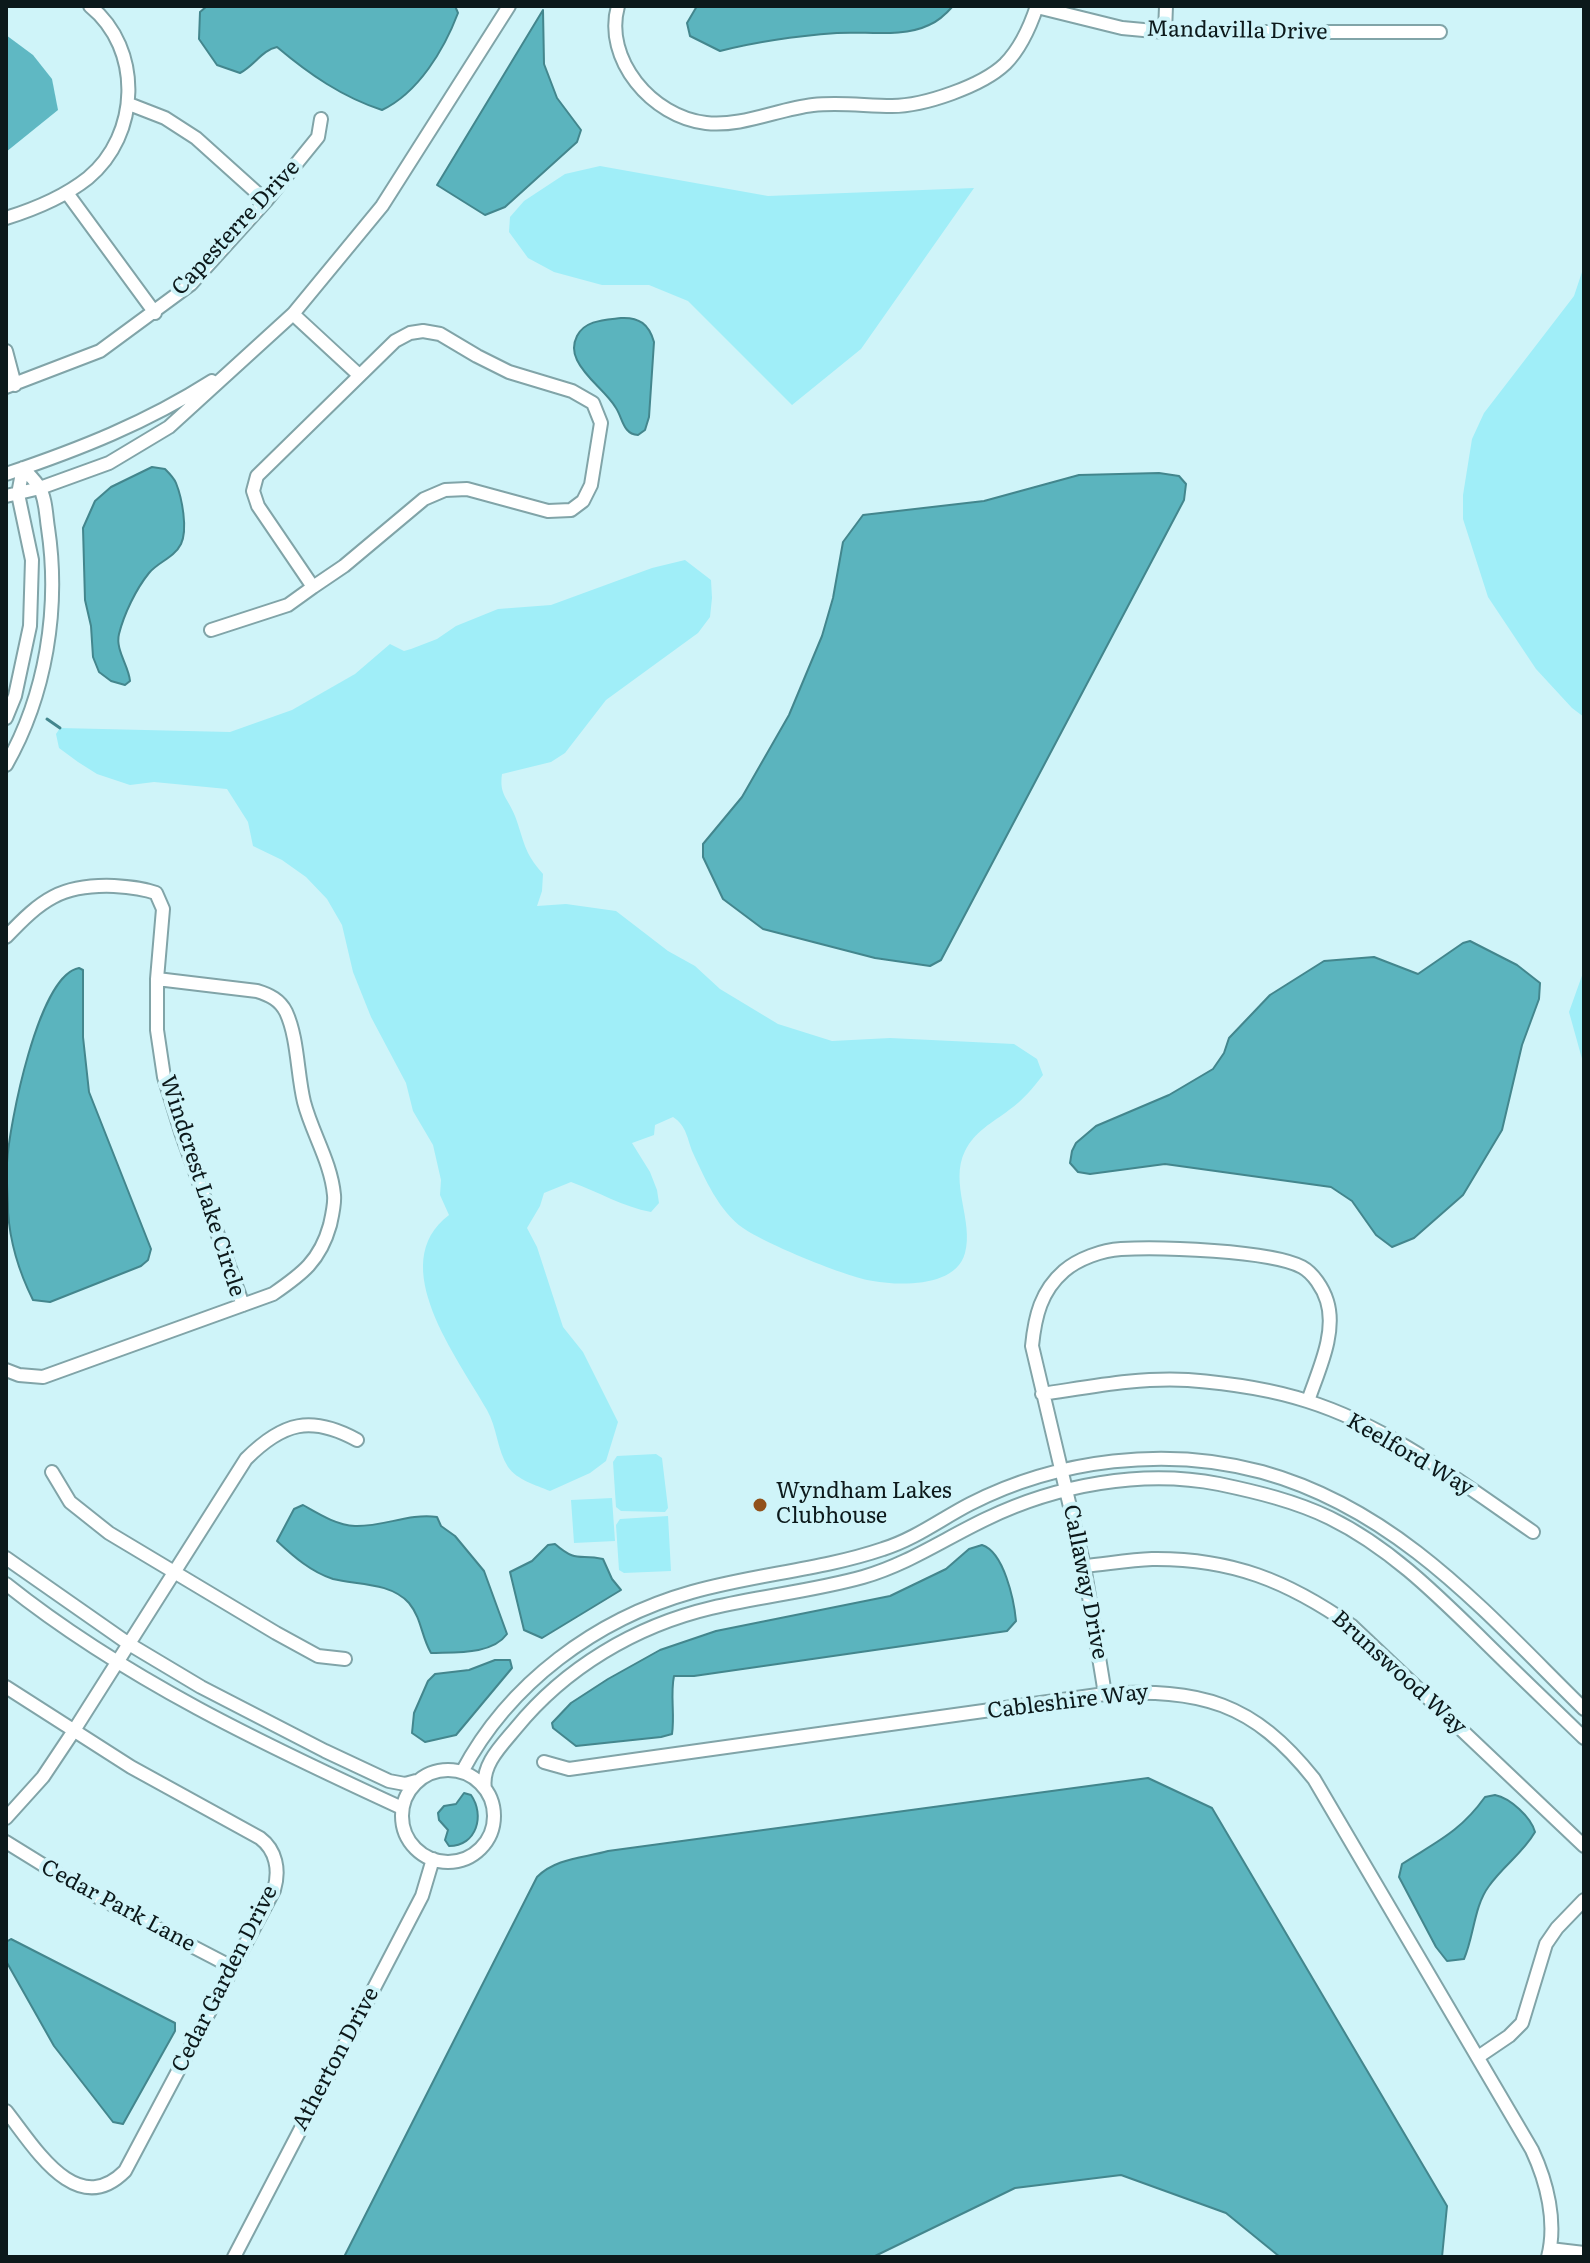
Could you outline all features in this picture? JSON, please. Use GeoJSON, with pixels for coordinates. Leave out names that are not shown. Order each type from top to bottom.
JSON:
{"type":"FeatureCollection","features":[{"type":"Feature","properties":{"kind":"street"},"geometry":{"type":"LineString","coordinates":[[12,495],[109,463],[169,427],[293,314],[382,206],[509,6]]}},
{"type":"Feature","properties":{"kind":"street"},"geometry":{"type":"LineString","coordinates":[[618,6],[614,21],[616,44],[627,70],[647,95],[673,111],[704,123],[735,122],[811,105],[896,106],[936,97],[976,83],[1005,64],[1025,38],[1037,6]]}},
{"type":"Feature","properties":{"kind":"street","name":"Mandavilla Drive"},"geometry":{"type":"LineString","coordinates":[[1037,6],[1122,28],[1165,32],[1440,32]]}},
{"type":"Feature","properties":{"kind":"street"},"geometry":{"type":"LineString","coordinates":[[1165,32],[1166,6]]}},
{"type":"Feature","properties":{"kind":"street"},"geometry":{"type":"LineString","coordinates":[[6,218],[67,193],[91,176],[110,153],[122,128],[129,104],[129,76],[119,40],[94,7]]}},
{"type":"Feature","properties":{"kind":"street"},"geometry":{"type":"LineString","coordinates":[[129,104],[165,118],[196,138],[266,201]]}},
{"type":"Feature","properties":{"kind":"street","name":"Capesterre Drive"},"geometry":{"type":"LineString","coordinates":[[10,386],[100,351],[191,284],[266,201],[318,137],[321,119]]}},
{"type":"Feature","properties":{"kind":"street"},"geometry":{"type":"LineString","coordinates":[[67,193],[155,313]]}},
{"type":"Feature","properties":{"kind":"street"},"geometry":{"type":"LineString","coordinates":[[293,314],[359,375]]}},
{"type":"Feature","properties":{"kind":"street"},"geometry":{"type":"LineString","coordinates":[[211,630],[288,605],[344,566],[424,499],[445,490],[467,489],[548,511],[571,510],[583,501],[591,485],[601,423],[593,403],[572,391],[509,372],[440,334],[423,331],[410,333],[395,341],[257,476],[253,491],[258,506],[313,587]]}},
{"type":"Feature","properties":{"kind":"street"},"geometry":{"type":"LineString","coordinates":[[6,351],[10,386]]}},
{"type":"Feature","properties":{"kind":"street"},"geometry":{"type":"LineString","coordinates":[[6,474],[106,439],[167,410],[242,362]]}},
{"type":"Feature","properties":{"kind":"street"},"geometry":{"type":"LineString","coordinates":[[6,765],[37,691],[49,640],[52,559],[40,488],[23,468]]}},
{"type":"Feature","properties":{"kind":"street"},"geometry":{"type":"LineString","coordinates":[[6,718],[15,696],[30,626],[32,560],[12,495],[23,468]]}},
{"type":"Feature","properties":{"kind":"street","name":"Windcrest Lake Circle"},"geometry":{"type":"LineString","coordinates":[[6,937],[32,910],[59,893],[88,885],[142,888],[156,893],[163,909],[157,979],[157,1030],[164,1077],[243,1305],[43,1377],[19,1375],[6,1370]]}},
{"type":"Feature","properties":{"kind":"street"},"geometry":{"type":"LineString","coordinates":[[157,979],[271,995],[284,1008],[293,1030],[304,1104],[330,1173],[334,1198],[330,1224],[320,1254],[302,1274],[273,1294],[243,1305]]}},
{"type":"Feature","properties":{"kind":"street","name":"Callaway Drive"},"geometry":{"type":"LineString","coordinates":[[1105,1694],[1084,1566],[1032,1346],[1035,1318],[1046,1290],[1066,1269],[1092,1255],[1118,1249],[1226,1252],[1285,1261],[1303,1268],[1316,1280],[1327,1302],[1327,1346],[1308,1401]]}},
{"type":"Feature","properties":{"kind":"street","name":"Keelford Way"},"geometry":{"type":"LineString","coordinates":[[1042,1394],[1133,1381],[1187,1380],[1250,1388],[1308,1401],[1365,1425],[1431,1462],[1533,1532]]}},
{"type":"Feature","properties":{"kind":"street"},"geometry":{"type":"LineString","coordinates":[[6,1818],[43,1777],[246,1459],[263,1442],[292,1427],[317,1424],[336,1429],[357,1440]]}},
{"type":"Feature","properties":{"kind":"street"},"geometry":{"type":"LineString","coordinates":[[462,1772],[499,1717],[545,1669],[621,1618],[694,1591],[857,1558],[890,1547],[999,1491],[1061,1471],[1143,1459],[1220,1463],[1262,1472],[1342,1502],[1384,1527],[1441,1571],[1584,1709]]}},
{"type":"Feature","properties":{"kind":"street"},"geometry":{"type":"LineString","coordinates":[[52,1472],[70,1502],[109,1533],[173,1574],[318,1656],[345,1659]]}},
{"type":"Feature","properties":{"kind":"street"},"geometry":{"type":"LineString","coordinates":[[416,1781],[402,1808],[402,1822],[408,1838],[418,1851],[433,1859],[463,1859],[476,1852],[485,1842],[493,1816],[484,1781],[487,1767],[496,1753],[530,1711],[560,1683],[593,1658],[629,1637],[697,1611],[862,1577],[918,1557],[1007,1509],[1066,1490],[1144,1479],[1214,1483],[1270,1496],[1331,1519],[1373,1544],[1421,1580],[1584,1738]]}},
{"type":"Feature","properties":{"kind":"street"},"geometry":{"type":"LineString","coordinates":[[6,1558],[129,1644],[201,1687],[325,1751],[389,1781],[405,1784],[440,1770],[462,1772],[485,1789]]}},
{"type":"Feature","properties":{"kind":"street","name":"Brunswood Way"},"geometry":{"type":"LineString","coordinates":[[1084,1566],[1151,1559],[1202,1562],[1264,1575],[1315,1599],[1372,1643],[1584,1846]]}},
{"type":"Feature","properties":{"kind":"street"},"geometry":{"type":"LineString","coordinates":[[6,1584],[118,1661],[227,1725],[402,1808]]}},
{"type":"Feature","properties":{"kind":"street"},"geometry":{"type":"LineString","coordinates":[[694,1591],[697,1611]]}},
{"type":"Feature","properties":{"kind":"street"},"geometry":{"type":"LineString","coordinates":[[6,1687],[73,1732]]}},
{"type":"Feature","properties":{"kind":"street","name":"Cableshire Way"},"geometry":{"type":"LineString","coordinates":[[544,1762],[569,1769],[1105,1694],[1156,1692],[1205,1699],[1254,1720],[1282,1742],[1314,1779],[1543,2173],[1551,2212],[1549,2253]]}},
{"type":"Feature","properties":{"kind":"street","name":"Cedar Garden Drive"},"geometry":{"type":"LineString","coordinates":[[6,2111],[54,2170],[81,2188],[97,2188],[113,2183],[125,2171],[274,1890],[277,1867],[269,1846],[250,1832],[73,1732]]}},
{"type":"Feature","properties":{"kind":"street","name":"Cedar Park Lane"},"geometry":{"type":"LineString","coordinates":[[6,1842],[82,1889],[232,1967]]}},
{"type":"Feature","properties":{"kind":"street","name":"Atherton Drive"},"geometry":{"type":"LineString","coordinates":[[234,2257],[422,1896],[433,1859]]}},
{"type":"Feature","properties":{"kind":"street"},"geometry":{"type":"LineString","coordinates":[[1478,2057],[1522,2023],[1546,1944],[1584,1900]]}},
{"type":"Feature","properties":{"kind":"street"},"geometry":{"type":"LineString","coordinates":[[1549,2253],[1584,2253]]}},
{"type":"Feature","properties":{"kind":"shaded area"},"geometry":{"type":"Polygon","coordinates":[[[207,6],[455,6],[458,13],[445,41],[418,82],[382,110],[326,84],[277,47],[267,51],[240,73],[217,65],[199,39],[200,12],[207,6]]]}},
{"type":"Feature","properties":{"kind":"shaded area"},"geometry":{"type":"Polygon","coordinates":[[[697,6],[953,6],[933,23],[918,29],[807,36],[720,51],[690,36],[687,23],[697,6]]]}},
{"type":"Feature","properties":{"kind":"shaded area"},"geometry":{"type":"Polygon","coordinates":[[[543,10],[544,64],[557,98],[581,130],[577,142],[505,207],[485,215],[437,185],[543,10]]]}},
{"type":"Feature","properties":{"kind":"shaded area"},"geometry":{"type":"Polygon","coordinates":[[[6,35],[33,55],[52,79],[58,110],[6,152],[6,35]]]}},
{"type":"Feature","properties":{"kind":"shaded area"},"geometry":{"type":"Polygon","coordinates":[[[600,166],[768,196],[974,188],[861,349],[792,405],[688,301],[649,285],[602,285],[554,272],[528,258],[509,232],[510,217],[524,201],[565,174],[600,166]]]}},
{"type":"Feature","properties":{"kind":"shaded area"},"geometry":{"type":"Polygon","coordinates":[[[1584,266],[1584,717],[1536,669],[1488,597],[1463,519],[1463,495],[1472,439],[1484,413],[1574,296],[1584,266]]]}},
{"type":"Feature","properties":{"kind":"shaded area"},"geometry":{"type":"Polygon","coordinates":[[[621,318],[642,323],[654,342],[649,417],[645,430],[638,435],[626,429],[612,402],[581,367],[574,351],[577,336],[585,327],[621,318]]]}},
{"type":"Feature","properties":{"kind":"shaded area"},"geometry":{"type":"Polygon","coordinates":[[[152,467],[165,469],[175,481],[182,505],[184,530],[178,549],[149,573],[124,618],[118,640],[130,681],[125,685],[111,681],[99,672],[93,657],[85,600],[83,528],[95,501],[111,487],[152,467]]]}},
{"type":"Feature","properties":{"kind":"shaded area"},"geometry":{"type":"Polygon","coordinates":[[[1159,473],[1179,476],[1186,484],[1184,500],[941,960],[930,966],[875,958],[763,929],[723,899],[703,857],[703,844],[742,797],[789,715],[822,636],[833,598],[843,542],[863,515],[984,501],[1079,475],[1159,473]]]}},
{"type":"Feature","properties":{"kind":"shaded area"},"geometry":{"type":"Polygon","coordinates":[[[685,560],[711,580],[710,617],[698,633],[606,700],[565,753],[551,762],[502,774],[503,792],[525,846],[543,874],[537,906],[566,904],[616,911],[668,951],[695,966],[720,989],[778,1024],[832,1041],[890,1038],[1014,1044],[1037,1059],[1043,1075],[1019,1102],[979,1133],[965,1151],[961,1163],[960,1189],[967,1228],[965,1253],[960,1264],[951,1272],[926,1282],[898,1284],[861,1278],[787,1251],[743,1228],[727,1213],[714,1194],[684,1129],[673,1117],[655,1125],[654,1135],[632,1143],[657,1190],[659,1203],[651,1212],[571,1182],[544,1193],[527,1228],[537,1247],[563,1327],[583,1352],[618,1422],[606,1461],[590,1473],[550,1491],[522,1479],[508,1467],[490,1417],[433,1311],[425,1285],[423,1259],[431,1235],[449,1215],[440,1195],[441,1180],[433,1145],[413,1111],[406,1083],[371,1017],[353,972],[342,925],[327,899],[306,877],[282,860],[253,846],[248,822],[227,789],[154,782],[130,785],[97,774],[78,762],[59,748],[56,734],[60,728],[230,732],[292,710],[355,674],[390,644],[404,651],[437,639],[456,626],[498,609],[551,605],[652,568],[685,560]]]}},
{"type":"Feature","properties":{"kind":"shaded area"},"geometry":{"type":"Polygon","coordinates":[[[1470,941],[1517,965],[1540,983],[1539,999],[1522,1045],[1502,1130],[1463,1195],[1414,1238],[1392,1247],[1376,1235],[1352,1201],[1331,1187],[1165,1164],[1090,1174],[1078,1172],[1070,1163],[1076,1143],[1096,1126],[1169,1095],[1213,1069],[1224,1053],[1229,1038],[1270,995],[1324,961],[1374,957],[1418,974],[1470,941]]]}},
{"type":"Feature","properties":{"kind":"shaded area"},"geometry":{"type":"Polygon","coordinates":[[[79,968],[83,970],[83,1037],[89,1092],[151,1249],[148,1260],[141,1266],[50,1302],[33,1300],[16,1258],[9,1223],[7,1163],[20,1087],[39,1023],[64,977],[79,968]]]}},
{"type":"Feature","properties":{"kind":"shaded area"},"geometry":{"type":"Polygon","coordinates":[[[1584,970],[1584,1066],[1569,1012],[1584,970]]]}},
{"type":"Feature","properties":{"kind":"shaded area"},"geometry":{"type":"Polygon","coordinates":[[[656,1454],[662,1458],[668,1508],[665,1512],[621,1511],[616,1507],[613,1462],[617,1456],[656,1454]]]}},
{"type":"Feature","properties":{"kind":"shaded area"},"geometry":{"type":"Polygon","coordinates":[[[612,1498],[615,1541],[574,1543],[571,1500],[612,1498]]]}},
{"type":"Feature","properties":{"kind":"shaded area"},"geometry":{"type":"Polygon","coordinates":[[[303,1505],[334,1521],[355,1526],[437,1517],[441,1526],[455,1536],[484,1571],[507,1634],[483,1649],[431,1653],[417,1615],[401,1596],[373,1585],[325,1576],[303,1563],[277,1541],[294,1509],[303,1505]]]}},
{"type":"Feature","properties":{"kind":"shaded area"},"geometry":{"type":"Polygon","coordinates":[[[668,1516],[671,1571],[624,1573],[619,1570],[616,1525],[620,1519],[668,1516]]]}},
{"type":"Feature","properties":{"kind":"shaded area"},"geometry":{"type":"Polygon","coordinates":[[[555,1544],[573,1556],[603,1559],[621,1590],[542,1638],[524,1630],[510,1572],[532,1561],[548,1545],[555,1544]]]}},
{"type":"Feature","properties":{"kind":"shaded area"},"geometry":{"type":"Polygon","coordinates":[[[982,1545],[996,1557],[1010,1590],[1016,1621],[1007,1631],[694,1676],[674,1676],[672,1734],[661,1737],[576,1746],[553,1728],[552,1723],[571,1703],[660,1650],[716,1631],[890,1596],[946,1569],[969,1549],[982,1545]]]}},
{"type":"Feature","properties":{"kind":"shaded area"},"geometry":{"type":"Polygon","coordinates":[[[495,1660],[510,1660],[512,1668],[456,1735],[425,1742],[412,1733],[414,1713],[428,1681],[435,1674],[469,1670],[495,1660]]]}},
{"type":"Feature","properties":{"kind":"shaded area"},"geometry":{"type":"Polygon","coordinates":[[[1148,1778],[1212,1808],[1447,2206],[1442,2257],[1280,2257],[1226,2213],[1121,2175],[1015,2188],[873,2257],[344,2257],[537,1877],[553,1866],[608,1851],[1148,1778]]]}},
{"type":"Feature","properties":{"kind":"shaded area"},"geometry":{"type":"Polygon","coordinates":[[[464,1793],[471,1795],[475,1803],[476,1828],[466,1841],[449,1846],[445,1840],[448,1830],[439,1820],[438,1813],[444,1806],[456,1804],[464,1793]]]}},
{"type":"Feature","properties":{"kind":"shaded area"},"geometry":{"type":"Polygon","coordinates":[[[1495,1795],[1519,1809],[1535,1832],[1484,1894],[1464,1959],[1447,1961],[1436,1947],[1399,1877],[1402,1864],[1457,1828],[1485,1797],[1495,1795]]]}},
{"type":"Feature","properties":{"kind":"shaded area"},"geometry":{"type":"Polygon","coordinates":[[[11,1939],[175,2023],[175,2031],[123,2124],[113,2122],[54,2046],[6,1961],[6,1942],[11,1939]]]}},
{"type":"Feature","properties":{"kind":"waterway"},"geometry":{"type":"LineString","coordinates":[[47,719],[60,728]]}},
{"type":"Feature","properties":{"kind":"place","name":"Wyndham Lakes Clubhouse"},"geometry":{"type":"Point","coordinates":[760,1505]}}]}
